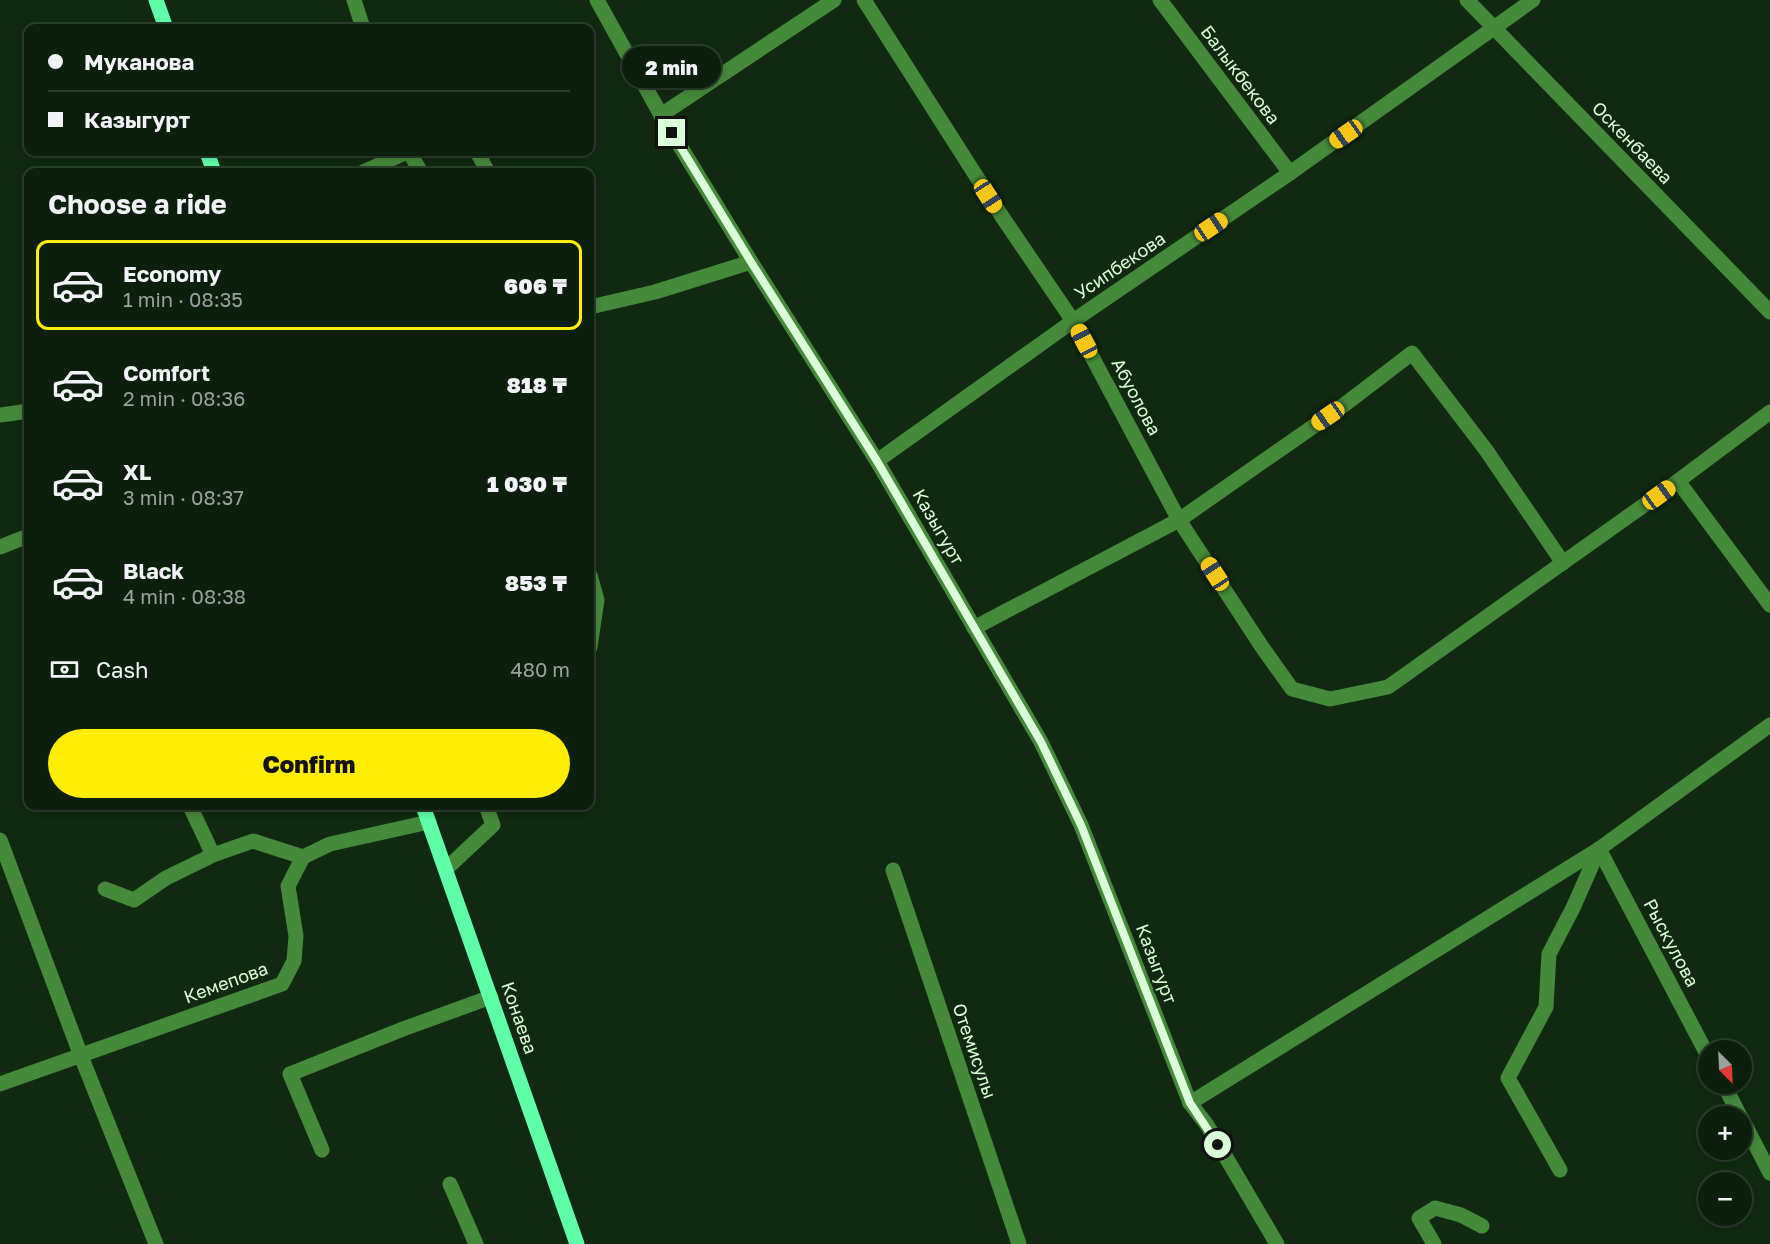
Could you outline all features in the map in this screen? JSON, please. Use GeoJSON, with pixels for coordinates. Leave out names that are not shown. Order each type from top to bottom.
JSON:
{"type":"FeatureCollection","features":[{"type":"Feature","properties":{"kind":"main road"},"geometry":{"type":"LineString","coordinates":[[156,0],[165,24]]}},
{"type":"Feature","properties":{"kind":"main road","name":"Конаева"},"geometry":{"type":"LineString","coordinates":[[424,810],[577,1244]]}},
{"type":"Feature","properties":{"kind":"street"},"geometry":{"type":"LineString","coordinates":[[354,0],[362,24]]}},
{"type":"Feature","properties":{"kind":"street","name":"Казыгурт"},"geometry":{"type":"LineString","coordinates":[[597,0],[661,115],[877,461],[1041,742],[1081,825],[1190,1103],[1207,1125],[1277,1244]]}},
{"type":"Feature","properties":{"kind":"street"},"geometry":{"type":"LineString","coordinates":[[661,115],[834,0]]}},
{"type":"Feature","properties":{"kind":"street","name":"Абуолова"},"geometry":{"type":"LineString","coordinates":[[864,0],[1001,215],[1073,321],[1179,520],[1292,689],[1330,699],[1388,687],[1563,563]]}},
{"type":"Feature","properties":{"kind":"street","name":"Балыкбекова"},"geometry":{"type":"LineString","coordinates":[[1160,0],[1290,173]]}},
{"type":"Feature","properties":{"kind":"street","name":"Оскенбаева"},"geometry":{"type":"LineString","coordinates":[[1467,0],[1770,312]]}},
{"type":"Feature","properties":{"kind":"street","name":"Усипбекова"},"geometry":{"type":"LineString","coordinates":[[877,461],[1073,321],[1290,173],[1533,0]]}},
{"type":"Feature","properties":{"kind":"street"},"geometry":{"type":"LineString","coordinates":[[372,168],[399,156]]}},
{"type":"Feature","properties":{"kind":"street"},"geometry":{"type":"LineString","coordinates":[[594,306],[654,292],[751,262]]}},
{"type":"Feature","properties":{"kind":"street"},"geometry":{"type":"LineString","coordinates":[[974,628],[1179,520],[1344,405],[1412,353],[1486,450],[1563,563],[1770,412]]}},
{"type":"Feature","properties":{"kind":"street"},"geometry":{"type":"LineString","coordinates":[[0,415],[24,412]]}},
{"type":"Feature","properties":{"kind":"street"},"geometry":{"type":"LineString","coordinates":[[1678,481],[1770,605]]}},
{"type":"Feature","properties":{"kind":"street"},"geometry":{"type":"LineString","coordinates":[[0,547],[24,538]]}},
{"type":"Feature","properties":{"kind":"street"},"geometry":{"type":"LineString","coordinates":[[594,589],[597,600],[594,620]]}},
{"type":"Feature","properties":{"kind":"street"},"geometry":{"type":"LineString","coordinates":[[1190,1103],[1599,849],[1770,725]]}},
{"type":"Feature","properties":{"kind":"street"},"geometry":{"type":"LineString","coordinates":[[192,810],[213,855]]}},
{"type":"Feature","properties":{"kind":"street"},"geometry":{"type":"LineString","coordinates":[[446,869],[493,825],[487,810]]}},
{"type":"Feature","properties":{"kind":"street"},"geometry":{"type":"LineString","coordinates":[[105,889],[134,900],[166,878],[213,855],[253,842],[303,857],[330,844],[429,822]]}},
{"type":"Feature","properties":{"kind":"street"},"geometry":{"type":"LineString","coordinates":[[0,840],[81,1056],[156,1244]]}},
{"type":"Feature","properties":{"kind":"street"},"geometry":{"type":"LineString","coordinates":[[1560,1170],[1508,1078],[1546,1007],[1549,954],[1573,908],[1599,849]]}},
{"type":"Feature","properties":{"kind":"street","name":"Рыскулова"},"geometry":{"type":"LineString","coordinates":[[1599,849],[1700,1040]]}},
{"type":"Feature","properties":{"kind":"street","name":"Кемепова"},"geometry":{"type":"LineString","coordinates":[[0,1084],[282,984],[294,961],[296,936],[288,886],[303,857]]}},
{"type":"Feature","properties":{"kind":"street","name":"Отемисулы"},"geometry":{"type":"LineString","coordinates":[[893,870],[1019,1244]]}},
{"type":"Feature","properties":{"kind":"street"},"geometry":{"type":"LineString","coordinates":[[322,1150],[290,1074],[491,997]]}},
{"type":"Feature","properties":{"kind":"street"},"geometry":{"type":"LineString","coordinates":[[1752,1138],[1770,1173]]}},
{"type":"Feature","properties":{"kind":"street"},"geometry":{"type":"LineString","coordinates":[[450,1184],[476,1244]]}},
{"type":"Feature","properties":{"kind":"street"},"geometry":{"type":"LineString","coordinates":[[1434,1244],[1419,1218],[1435,1208],[1461,1215],[1482,1226]]}},
{"type":"Feature","properties":{"kind":"route"},"geometry":{"type":"LineString","coordinates":[[672,133],[877,461],[1041,742],[1081,825],[1190,1103],[1207,1125],[1218,1145]]}}]}
